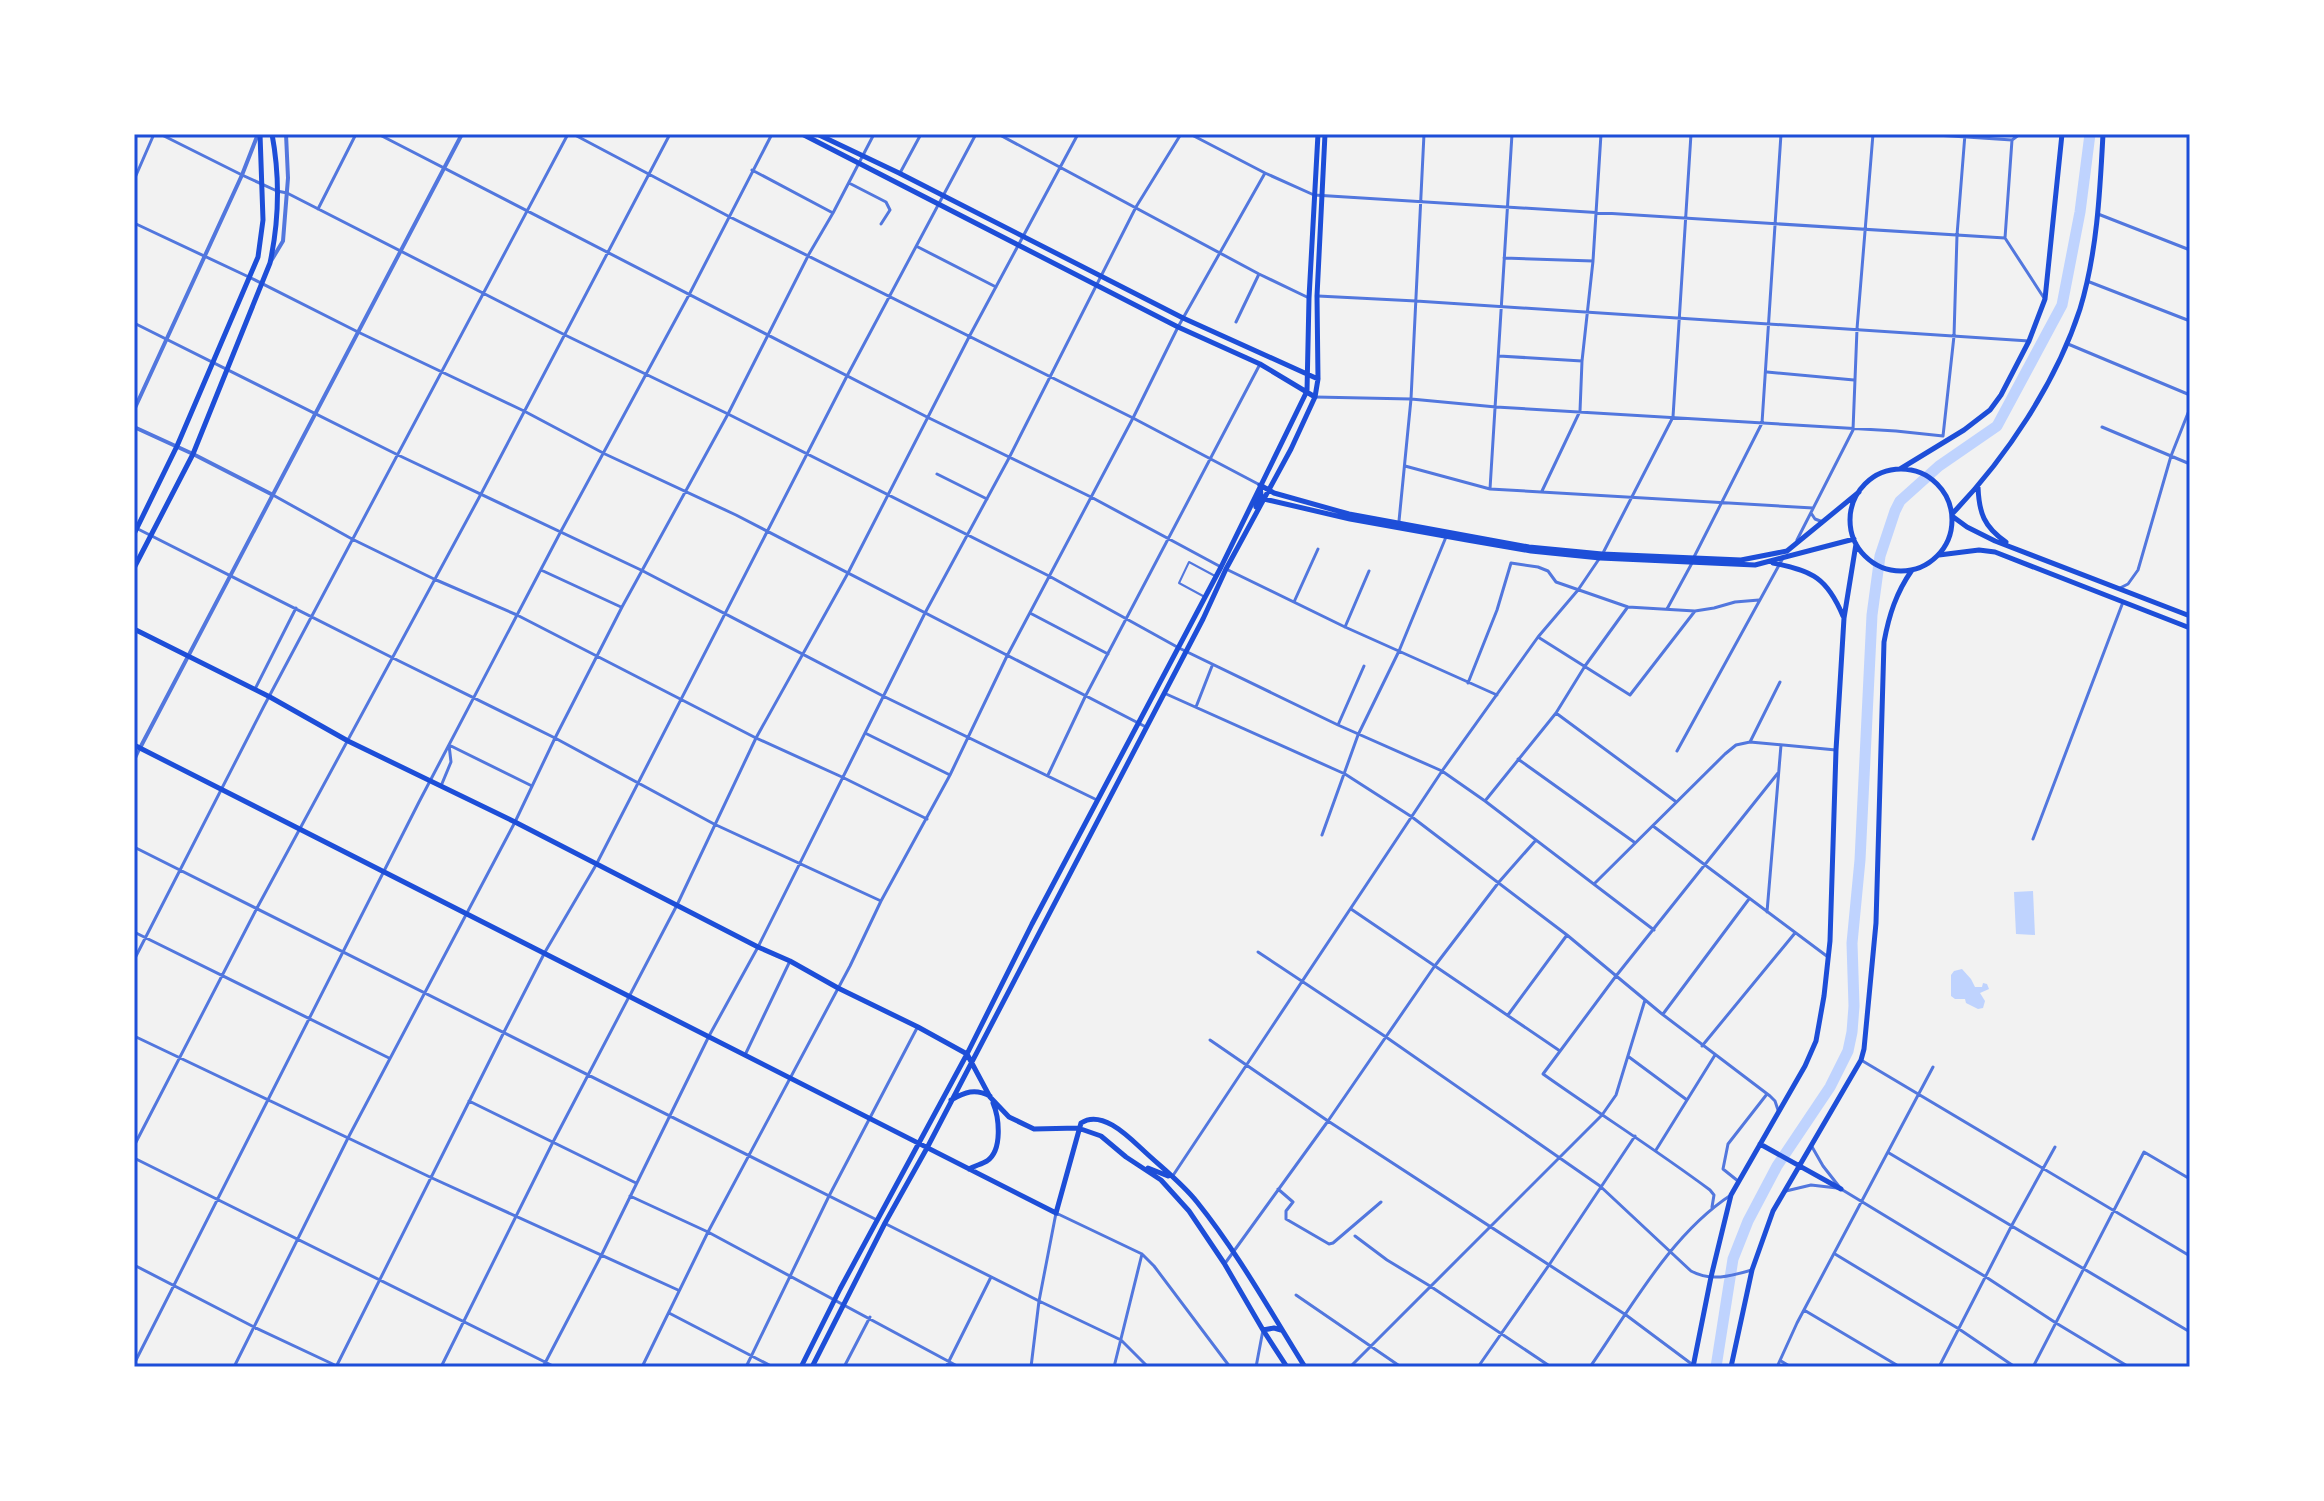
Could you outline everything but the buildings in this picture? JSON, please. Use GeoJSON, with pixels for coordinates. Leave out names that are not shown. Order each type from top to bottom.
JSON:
{"type":"FeatureCollection","features":[{"type":"Feature","properties":{"kind":"main road"},"geometry":{"type":"LineString","coordinates":[[135,530],[177,446],[258,257],[263,185],[259,134]]}},
{"type":"Feature","properties":{"kind":"main road"},"geometry":{"type":"LineString","coordinates":[[134,568],[193,454],[270,263],[277,233],[272,134]]}},
{"type":"Feature","properties":{"kind":"main road"},"geometry":{"type":"LineString","coordinates":[[802,134],[1178,327],[1260,364],[1315,397]]}},
{"type":"Feature","properties":{"kind":"main road"},"geometry":{"type":"LineString","coordinates":[[817,134],[1183,318],[1318,379]]}},
{"type":"Feature","properties":{"kind":"main road"},"geometry":{"type":"LineString","coordinates":[[801,1367],[1097,800],[1216,576],[1241,541],[1269,491],[1315,397],[1318,379],[1318,134]]}},
{"type":"Feature","properties":{"kind":"main road"},"geometry":{"type":"LineString","coordinates":[[812,1367],[1186,651],[1260,485],[1307,391],[1310,271],[1325,134]]}},
{"type":"Feature","properties":{"kind":"main road"},"geometry":{"type":"LineString","coordinates":[[1900,469],[1990,410],[2029,341],[2045,299],[2062,134]]}},
{"type":"Feature","properties":{"kind":"main road"},"geometry":{"type":"LineString","coordinates":[[1952,515],[1978,487],[2038,401],[2080,309],[2098,214],[2103,134]]}},
{"type":"Feature","properties":{"kind":"main road"},"geometry":{"type":"LineString","coordinates":[[1310,271],[1313,274],[1312,295],[1317,296]]}},
{"type":"Feature","properties":{"kind":"main road"},"geometry":{"type":"LineString","coordinates":[[1693,560],[1755,558],[1787,551],[1859,492],[1869,480],[1884,472],[1900,469],[1921,473],[1932,479],[1949,501],[1952,515],[1949,538],[1938,556],[1912,570],[1893,571],[1875,564],[1855,542],[1850,523],[1852,507],[1859,492]]}},
{"type":"Feature","properties":{"kind":"main road"},"geometry":{"type":"LineString","coordinates":[[1260,485],[1269,491],[1349,514],[1529,547],[1601,556]]}},
{"type":"Feature","properties":{"kind":"main road"},"geometry":{"type":"LineString","coordinates":[[1241,541],[1261,495],[1260,485]]}},
{"type":"Feature","properties":{"kind":"main road"},"geometry":{"type":"LineString","coordinates":[[1978,487],[1981,512],[1986,522],[1992,532],[2010,545]]}},
{"type":"Feature","properties":{"kind":"main road"},"geometry":{"type":"LineString","coordinates":[[1264,499],[1410,530],[1531,551],[1739,565],[1782,561],[1855,542]]}},
{"type":"Feature","properties":{"kind":"main road"},"geometry":{"type":"LineString","coordinates":[[1952,515],[1979,534],[2190,616]]}},
{"type":"Feature","properties":{"kind":"main road"},"geometry":{"type":"LineString","coordinates":[[1693,1366],[1731,1195],[1805,1066],[1816,1041],[1828,957],[1844,618],[1855,542]]}},
{"type":"Feature","properties":{"kind":"main road"},"geometry":{"type":"LineString","coordinates":[[1938,556],[1979,550],[1995,552],[2190,628]]}},
{"type":"Feature","properties":{"kind":"main road"},"geometry":{"type":"LineString","coordinates":[[1782,561],[1823,581],[1831,590],[1844,618]]}},
{"type":"Feature","properties":{"kind":"main road"},"geometry":{"type":"LineString","coordinates":[[1731,1367],[1752,1270],[1773,1211],[1861,1060],[1867,1028],[1876,923],[1884,642],[1896,597],[1912,570]]}},
{"type":"Feature","properties":{"kind":"main road"},"geometry":{"type":"LineString","coordinates":[[134,629],[255,689],[348,741],[790,961],[967,1054],[991,1098],[997,1117],[995,1149],[987,1161],[968,1169]]}},
{"type":"Feature","properties":{"kind":"main road"},"geometry":{"type":"LineString","coordinates":[[137,746],[1056,1213],[1078,1128],[1086,1120],[1103,1121],[1131,1138],[1186,1190],[1233,1250],[1305,1367]]}},
{"type":"Feature","properties":{"kind":"main road"},"geometry":{"type":"LineString","coordinates":[[1060,892],[1062,881],[1098,812],[1097,800]]}},
{"type":"Feature","properties":{"kind":"main road"},"geometry":{"type":"LineString","coordinates":[[950,1101],[970,1091],[979,1091],[991,1098],[1009,1117],[1034,1129],[1078,1128],[1101,1136],[1161,1180],[1189,1211],[1287,1367]]}},
{"type":"Feature","properties":{"kind":"main road"},"geometry":{"type":"LineString","coordinates":[[1760,1144],[1841,1189]]}},
{"type":"Feature","properties":{"kind":"main road"},"geometry":{"type":"LineString","coordinates":[[1132,1161],[1172,1177]]}},
{"type":"Feature","properties":{"kind":"main road"},"geometry":{"type":"LineString","coordinates":[[1172,1191],[1186,1190]]}},
{"type":"Feature","properties":{"kind":"main road"},"geometry":{"type":"LineString","coordinates":[[1263,1330],[1282,1330]]}},
{"type":"Feature","properties":{"kind":"street"},"geometry":{"type":"LineString","coordinates":[[134,180],[157,134],[263,185],[287,193],[565,335],[968,534],[1179,648],[1358,735],[1442,771],[1654,930]]}},
{"type":"Feature","properties":{"kind":"street"},"geometry":{"type":"LineString","coordinates":[[134,410],[259,134]]}},
{"type":"Feature","properties":{"kind":"street"},"geometry":{"type":"LineString","coordinates":[[270,263],[283,241],[287,193],[286,134]]}},
{"type":"Feature","properties":{"kind":"street"},"geometry":{"type":"LineString","coordinates":[[317,210],[356,134]]}},
{"type":"Feature","properties":{"kind":"street"},"geometry":{"type":"LineString","coordinates":[[378,134],[927,417],[1091,497],[1224,568],[1345,627],[1497,695]]}},
{"type":"Feature","properties":{"kind":"street"},"geometry":{"type":"LineString","coordinates":[[134,761],[137,746],[231,575],[462,134]]}},
{"type":"Feature","properties":{"kind":"street"},"geometry":{"type":"LineString","coordinates":[[134,960],[352,539],[527,210],[571,134],[1260,485]]}},
{"type":"Feature","properties":{"kind":"street"},"geometry":{"type":"LineString","coordinates":[[134,1146],[299,828],[481,494],[670,134]]}},
{"type":"Feature","properties":{"kind":"street"},"geometry":{"type":"LineString","coordinates":[[134,1364],[430,781],[772,134]]}},
{"type":"Feature","properties":{"kind":"street"},"geometry":{"type":"LineString","coordinates":[[234,1367],[348,1138],[515,822],[641,570],[728,414],[874,134]]}},
{"type":"Feature","properties":{"kind":"street"},"geometry":{"type":"LineString","coordinates":[[899,173],[921,134]]}},
{"type":"Feature","properties":{"kind":"street"},"geometry":{"type":"LineString","coordinates":[[134,1265],[338,1367],[545,952],[596,865],[847,376],[976,134]]}},
{"type":"Feature","properties":{"kind":"street"},"geometry":{"type":"LineString","coordinates":[[998,134],[1309,298]]}},
{"type":"Feature","properties":{"kind":"street"},"geometry":{"type":"LineString","coordinates":[[441,1367],[552,1144],[677,905],[756,738],[848,573],[1021,237],[1078,134]]}},
{"type":"Feature","properties":{"kind":"street"},"geometry":{"type":"LineString","coordinates":[[544,1364],[925,613],[1009,458],[1136,207],[1181,134]]}},
{"type":"Feature","properties":{"kind":"street"},"geometry":{"type":"LineString","coordinates":[[1190,134],[1265,173],[1318,196],[2005,238]]}},
{"type":"Feature","properties":{"kind":"street"},"geometry":{"type":"LineString","coordinates":[[1410,530],[1400,527],[1399,523],[1411,399],[1424,134]]}},
{"type":"Feature","properties":{"kind":"street"},"geometry":{"type":"LineString","coordinates":[[1490,489],[1512,134]]}},
{"type":"Feature","properties":{"kind":"street"},"geometry":{"type":"LineString","coordinates":[[1542,491],[1580,411],[1601,134]]}},
{"type":"Feature","properties":{"kind":"street"},"geometry":{"type":"LineString","coordinates":[[1172,1177],[1442,771],[1538,637],[1578,590],[1601,556],[1673,417],[1691,134]]}},
{"type":"Feature","properties":{"kind":"street"},"geometry":{"type":"LineString","coordinates":[[1667,609],[1762,423],[1781,134]]}},
{"type":"Feature","properties":{"kind":"street"},"geometry":{"type":"LineString","coordinates":[[1793,548],[1853,430],[1857,329],[1873,134]]}},
{"type":"Feature","properties":{"kind":"street"},"geometry":{"type":"LineString","coordinates":[[1921,134],[2012,140],[2020,134]]}},
{"type":"Feature","properties":{"kind":"street"},"geometry":{"type":"LineString","coordinates":[[1315,397],[1411,399],[1896,431],[1945,439],[1965,135]]}},
{"type":"Feature","properties":{"kind":"street"},"geometry":{"type":"LineString","coordinates":[[2012,140],[2005,238],[2045,299]]}},
{"type":"Feature","properties":{"kind":"street"},"geometry":{"type":"LineString","coordinates":[[752,170],[833,213]]}},
{"type":"Feature","properties":{"kind":"street"},"geometry":{"type":"LineString","coordinates":[[642,1367],[708,1232],[950,775],[1007,656],[1178,327],[1265,173]]}},
{"type":"Feature","properties":{"kind":"street"},"geometry":{"type":"LineString","coordinates":[[849,183],[886,202],[890,210],[881,224]]}},
{"type":"Feature","properties":{"kind":"street"},"geometry":{"type":"LineString","coordinates":[[2098,214],[2190,250]]}},
{"type":"Feature","properties":{"kind":"street"},"geometry":{"type":"LineString","coordinates":[[134,223],[444,371],[605,454],[685,490],[1146,727]]}},
{"type":"Feature","properties":{"kind":"street"},"geometry":{"type":"LineString","coordinates":[[918,247],[996,287]]}},
{"type":"Feature","properties":{"kind":"street"},"geometry":{"type":"LineString","coordinates":[[1504,258],[1593,261]]}},
{"type":"Feature","properties":{"kind":"street"},"geometry":{"type":"LineString","coordinates":[[1236,322],[1259,274]]}},
{"type":"Feature","properties":{"kind":"street"},"geometry":{"type":"LineString","coordinates":[[2087,281],[2190,321]]}},
{"type":"Feature","properties":{"kind":"street"},"geometry":{"type":"LineString","coordinates":[[1317,296],[2029,341]]}},
{"type":"Feature","properties":{"kind":"street"},"geometry":{"type":"LineString","coordinates":[[134,323],[398,455],[641,570],[883,696],[1097,800]]}},
{"type":"Feature","properties":{"kind":"street"},"geometry":{"type":"LineString","coordinates":[[2066,343],[2190,395]]}},
{"type":"Feature","properties":{"kind":"street"},"geometry":{"type":"LineString","coordinates":[[1499,356],[1582,361]]}},
{"type":"Feature","properties":{"kind":"street"},"geometry":{"type":"LineString","coordinates":[[1048,775],[1085,697],[1260,364]]}},
{"type":"Feature","properties":{"kind":"street"},"geometry":{"type":"LineString","coordinates":[[1767,372],[1854,380]]}},
{"type":"Feature","properties":{"kind":"street"},"geometry":{"type":"LineString","coordinates":[[2119,588],[2128,584],[2138,570],[2171,456],[2190,408]]}},
{"type":"Feature","properties":{"kind":"street"},"geometry":{"type":"LineString","coordinates":[[134,427],[273,495],[352,539],[517,615],[756,738],[927,819]]}},
{"type":"Feature","properties":{"kind":"street"},"geometry":{"type":"LineString","coordinates":[[2102,427],[2190,464]]}},
{"type":"Feature","properties":{"kind":"street"},"geometry":{"type":"LineString","coordinates":[[1405,466],[1490,489],[1812,510]]}},
{"type":"Feature","properties":{"kind":"street"},"geometry":{"type":"LineString","coordinates":[[937,474],[987,499]]}},
{"type":"Feature","properties":{"kind":"street"},"geometry":{"type":"LineString","coordinates":[[1812,510],[1817,520],[1824,522]]}},
{"type":"Feature","properties":{"kind":"street"},"geometry":{"type":"LineString","coordinates":[[135,530],[555,738],[714,824],[881,901]]}},
{"type":"Feature","properties":{"kind":"street"},"geometry":{"type":"LineString","coordinates":[[1322,835],[1358,735],[1399,651],[1446,537]]}},
{"type":"Feature","properties":{"kind":"street"},"geometry":{"type":"LineString","coordinates":[[1294,602],[1318,549]]}},
{"type":"Feature","properties":{"kind":"street"},"geometry":{"type":"LineString","coordinates":[[1677,751],[1782,561]]}},
{"type":"Feature","properties":{"kind":"street"},"geometry":{"type":"LineString","coordinates":[[1468,683],[1493,621],[1511,563],[1538,567],[1548,571],[1556,582],[1628,607],[1695,611],[1759,600]]}},
{"type":"Feature","properties":{"kind":"street"},"geometry":{"type":"LineString","coordinates":[[541,570],[622,607]]}},
{"type":"Feature","properties":{"kind":"street"},"geometry":{"type":"LineString","coordinates":[[1345,627],[1369,571]]}},
{"type":"Feature","properties":{"kind":"street"},"geometry":{"type":"LineString","coordinates":[[2033,839],[2123,602]]}},
{"type":"Feature","properties":{"kind":"street"},"geometry":{"type":"LineString","coordinates":[[1485,801],[1556,713],[1585,666],[1628,607]]}},
{"type":"Feature","properties":{"kind":"street"},"geometry":{"type":"LineString","coordinates":[[255,689],[296,608]]}},
{"type":"Feature","properties":{"kind":"street"},"geometry":{"type":"LineString","coordinates":[[1538,637],[1630,695],[1695,611]]}},
{"type":"Feature","properties":{"kind":"street"},"geometry":{"type":"LineString","coordinates":[[1030,613],[1109,654]]}},
{"type":"Feature","properties":{"kind":"street"},"geometry":{"type":"LineString","coordinates":[[1196,707],[1213,664]]}},
{"type":"Feature","properties":{"kind":"street"},"geometry":{"type":"LineString","coordinates":[[1338,725],[1364,666]]}},
{"type":"Feature","properties":{"kind":"street"},"geometry":{"type":"LineString","coordinates":[[1750,742],[1780,682]]}},
{"type":"Feature","properties":{"kind":"street"},"geometry":{"type":"LineString","coordinates":[[1164,693],[1345,774],[1412,817],[1767,1094],[1775,1101],[1778,1111]]}},
{"type":"Feature","properties":{"kind":"street"},"geometry":{"type":"LineString","coordinates":[[1556,713],[1676,801]]}},
{"type":"Feature","properties":{"kind":"street"},"geometry":{"type":"LineString","coordinates":[[865,733],[950,775]]}},
{"type":"Feature","properties":{"kind":"street"},"geometry":{"type":"LineString","coordinates":[[1594,884],[1736,745],[1750,742],[1836,750]]}},
{"type":"Feature","properties":{"kind":"street"},"geometry":{"type":"LineString","coordinates":[[441,786],[451,762],[449,745]]}},
{"type":"Feature","properties":{"kind":"street"},"geometry":{"type":"LineString","coordinates":[[449,745],[533,786]]}},
{"type":"Feature","properties":{"kind":"street"},"geometry":{"type":"LineString","coordinates":[[1767,912],[1781,745]]}},
{"type":"Feature","properties":{"kind":"street"},"geometry":{"type":"LineString","coordinates":[[1518,759],[1634,842]]}},
{"type":"Feature","properties":{"kind":"street"},"geometry":{"type":"LineString","coordinates":[[1712,1207],[1714,1195],[1710,1190],[1543,1074],[1616,976],[1778,773]]}},
{"type":"Feature","properties":{"kind":"street"},"geometry":{"type":"LineString","coordinates":[[1653,826],[1828,957]]}},
{"type":"Feature","properties":{"kind":"street"},"geometry":{"type":"LineString","coordinates":[[1224,1263],[1328,1121],[1434,967],[1499,882],[1536,840]]}},
{"type":"Feature","properties":{"kind":"street"},"geometry":{"type":"LineString","coordinates":[[134,847],[877,1220]]}},
{"type":"Feature","properties":{"kind":"street"},"geometry":{"type":"LineString","coordinates":[[1662,1014],[1749,899]]}},
{"type":"Feature","properties":{"kind":"street"},"geometry":{"type":"LineString","coordinates":[[1351,908],[1560,1051]]}},
{"type":"Feature","properties":{"kind":"street"},"geometry":{"type":"LineString","coordinates":[[134,932],[390,1059]]}},
{"type":"Feature","properties":{"kind":"street"},"geometry":{"type":"LineString","coordinates":[[1702,1046],[1795,933]]}},
{"type":"Feature","properties":{"kind":"street"},"geometry":{"type":"LineString","coordinates":[[1508,1015],[1567,935]]}},
{"type":"Feature","properties":{"kind":"street"},"geometry":{"type":"LineString","coordinates":[[1258,952],[1600,1186],[1691,1271],[1722,1278],[1752,1270]]}},
{"type":"Feature","properties":{"kind":"street"},"geometry":{"type":"LineString","coordinates":[[745,1055],[790,961]]}},
{"type":"Feature","properties":{"kind":"street"},"geometry":{"type":"LineString","coordinates":[[1350,1367],[1602,1115],[1616,1095],[1645,1000]]}},
{"type":"Feature","properties":{"kind":"street"},"geometry":{"type":"LineString","coordinates":[[746,1367],[829,1196],[918,1027]]}},
{"type":"Feature","properties":{"kind":"street"},"geometry":{"type":"LineString","coordinates":[[134,1036],[432,1178],[680,1290]]}},
{"type":"Feature","properties":{"kind":"street"},"geometry":{"type":"LineString","coordinates":[[1210,1040],[1328,1121],[1626,1315],[1693,1366]]}},
{"type":"Feature","properties":{"kind":"street"},"geometry":{"type":"LineString","coordinates":[[1656,1150],[1715,1055]]}},
{"type":"Feature","properties":{"kind":"street"},"geometry":{"type":"LineString","coordinates":[[1629,1057],[1687,1100]]}},
{"type":"Feature","properties":{"kind":"street"},"geometry":{"type":"LineString","coordinates":[[1861,1060],[2190,1256]]}},
{"type":"Feature","properties":{"kind":"street"},"geometry":{"type":"LineString","coordinates":[[1777,1367],[1933,1067]]}},
{"type":"Feature","properties":{"kind":"street"},"geometry":{"type":"LineString","coordinates":[[1738,1181],[1723,1169],[1728,1144],[1767,1094]]}},
{"type":"Feature","properties":{"kind":"street"},"geometry":{"type":"LineString","coordinates":[[469,1101],[636,1183]]}},
{"type":"Feature","properties":{"kind":"street"},"geometry":{"type":"LineString","coordinates":[[1478,1367],[1635,1136]]}},
{"type":"Feature","properties":{"kind":"street"},"geometry":{"type":"LineString","coordinates":[[1811,1145],[1841,1189],[1861,1203],[2129,1367]]}},
{"type":"Feature","properties":{"kind":"street"},"geometry":{"type":"LineString","coordinates":[[1939,1367],[2055,1147]]}},
{"type":"Feature","properties":{"kind":"street"},"geometry":{"type":"LineString","coordinates":[[2033,1367],[2144,1152],[2190,1179]]}},
{"type":"Feature","properties":{"kind":"street"},"geometry":{"type":"LineString","coordinates":[[1889,1153],[2190,1332]]}},
{"type":"Feature","properties":{"kind":"street"},"geometry":{"type":"LineString","coordinates":[[134,1158],[555,1367]]}},
{"type":"Feature","properties":{"kind":"street"},"geometry":{"type":"LineString","coordinates":[[1785,1191],[1811,1185],[1841,1189]]}},
{"type":"Feature","properties":{"kind":"street"},"geometry":{"type":"LineString","coordinates":[[1278,1189],[1293,1202],[1286,1211],[1286,1219],[1329,1244],[1381,1202]]}},
{"type":"Feature","properties":{"kind":"street"},"geometry":{"type":"LineString","coordinates":[[1590,1367],[1684,1235],[1712,1207],[1731,1195]]}},
{"type":"Feature","properties":{"kind":"street"},"geometry":{"type":"LineString","coordinates":[[630,1196],[708,1232],[959,1367]]}},
{"type":"Feature","properties":{"kind":"street"},"geometry":{"type":"LineString","coordinates":[[1031,1367],[1039,1301],[1056,1213],[1142,1254],[1230,1367]]}},
{"type":"Feature","properties":{"kind":"street"},"geometry":{"type":"LineString","coordinates":[[885,1223],[1121,1340],[1148,1367]]}},
{"type":"Feature","properties":{"kind":"street"},"geometry":{"type":"LineString","coordinates":[[1355,1236],[1551,1367]]}},
{"type":"Feature","properties":{"kind":"street"},"geometry":{"type":"LineString","coordinates":[[1114,1367],[1142,1254]]}},
{"type":"Feature","properties":{"kind":"street"},"geometry":{"type":"LineString","coordinates":[[1835,1254],[1959,1329],[2015,1367]]}},
{"type":"Feature","properties":{"kind":"street"},"geometry":{"type":"LineString","coordinates":[[946,1367],[991,1277]]}},
{"type":"Feature","properties":{"kind":"street"},"geometry":{"type":"LineString","coordinates":[[1296,1295],[1401,1367]]}},
{"type":"Feature","properties":{"kind":"street"},"geometry":{"type":"LineString","coordinates":[[1804,1310],[1900,1367]]}},
{"type":"Feature","properties":{"kind":"street"},"geometry":{"type":"LineString","coordinates":[[669,1313],[773,1367]]}},
{"type":"Feature","properties":{"kind":"street"},"geometry":{"type":"LineString","coordinates":[[844,1367],[870,1317]]}},
{"type":"Feature","properties":{"kind":"street"},"geometry":{"type":"LineString","coordinates":[[1256,1367],[1263,1330]]}},
{"type":"Feature","properties":{"kind":"street"},"geometry":{"type":"LineString","coordinates":[[1781,1361],[1791,1367]]}},
{"type":"Feature","properties":{"kind":"lane"},"geometry":{"type":"LineString","coordinates":[[1206,597],[1179,583],[1189,562],[1216,576]]}},
{"type":"Feature","properties":{"kind":"water"},"geometry":{"type":"Polygon","coordinates":[[[2033,891],[2035,935],[2016,934],[2014,892],[2033,891]]]}},
{"type":"Feature","properties":{"kind":"water"},"geometry":{"type":"Polygon","coordinates":[[[1962,969],[1975,987],[1987,984],[1989,989],[1980,993],[1985,1001],[1983,1008],[1978,1009],[1966,1003],[1965,999],[1951,996],[1951,975],[1962,969]]]}},
{"type":"Feature","properties":{"kind":"waterway"},"geometry":{"type":"LineString","coordinates":[[1716,1367],[1733,1259],[1748,1221],[1777,1166],[1830,1087],[1848,1051],[1852,1032],[1852,943],[1860,860],[1872,615],[1880,556],[1900,501],[1939,466],[1997,426],[2062,305],[2080,212],[2090,134]]}}]}
